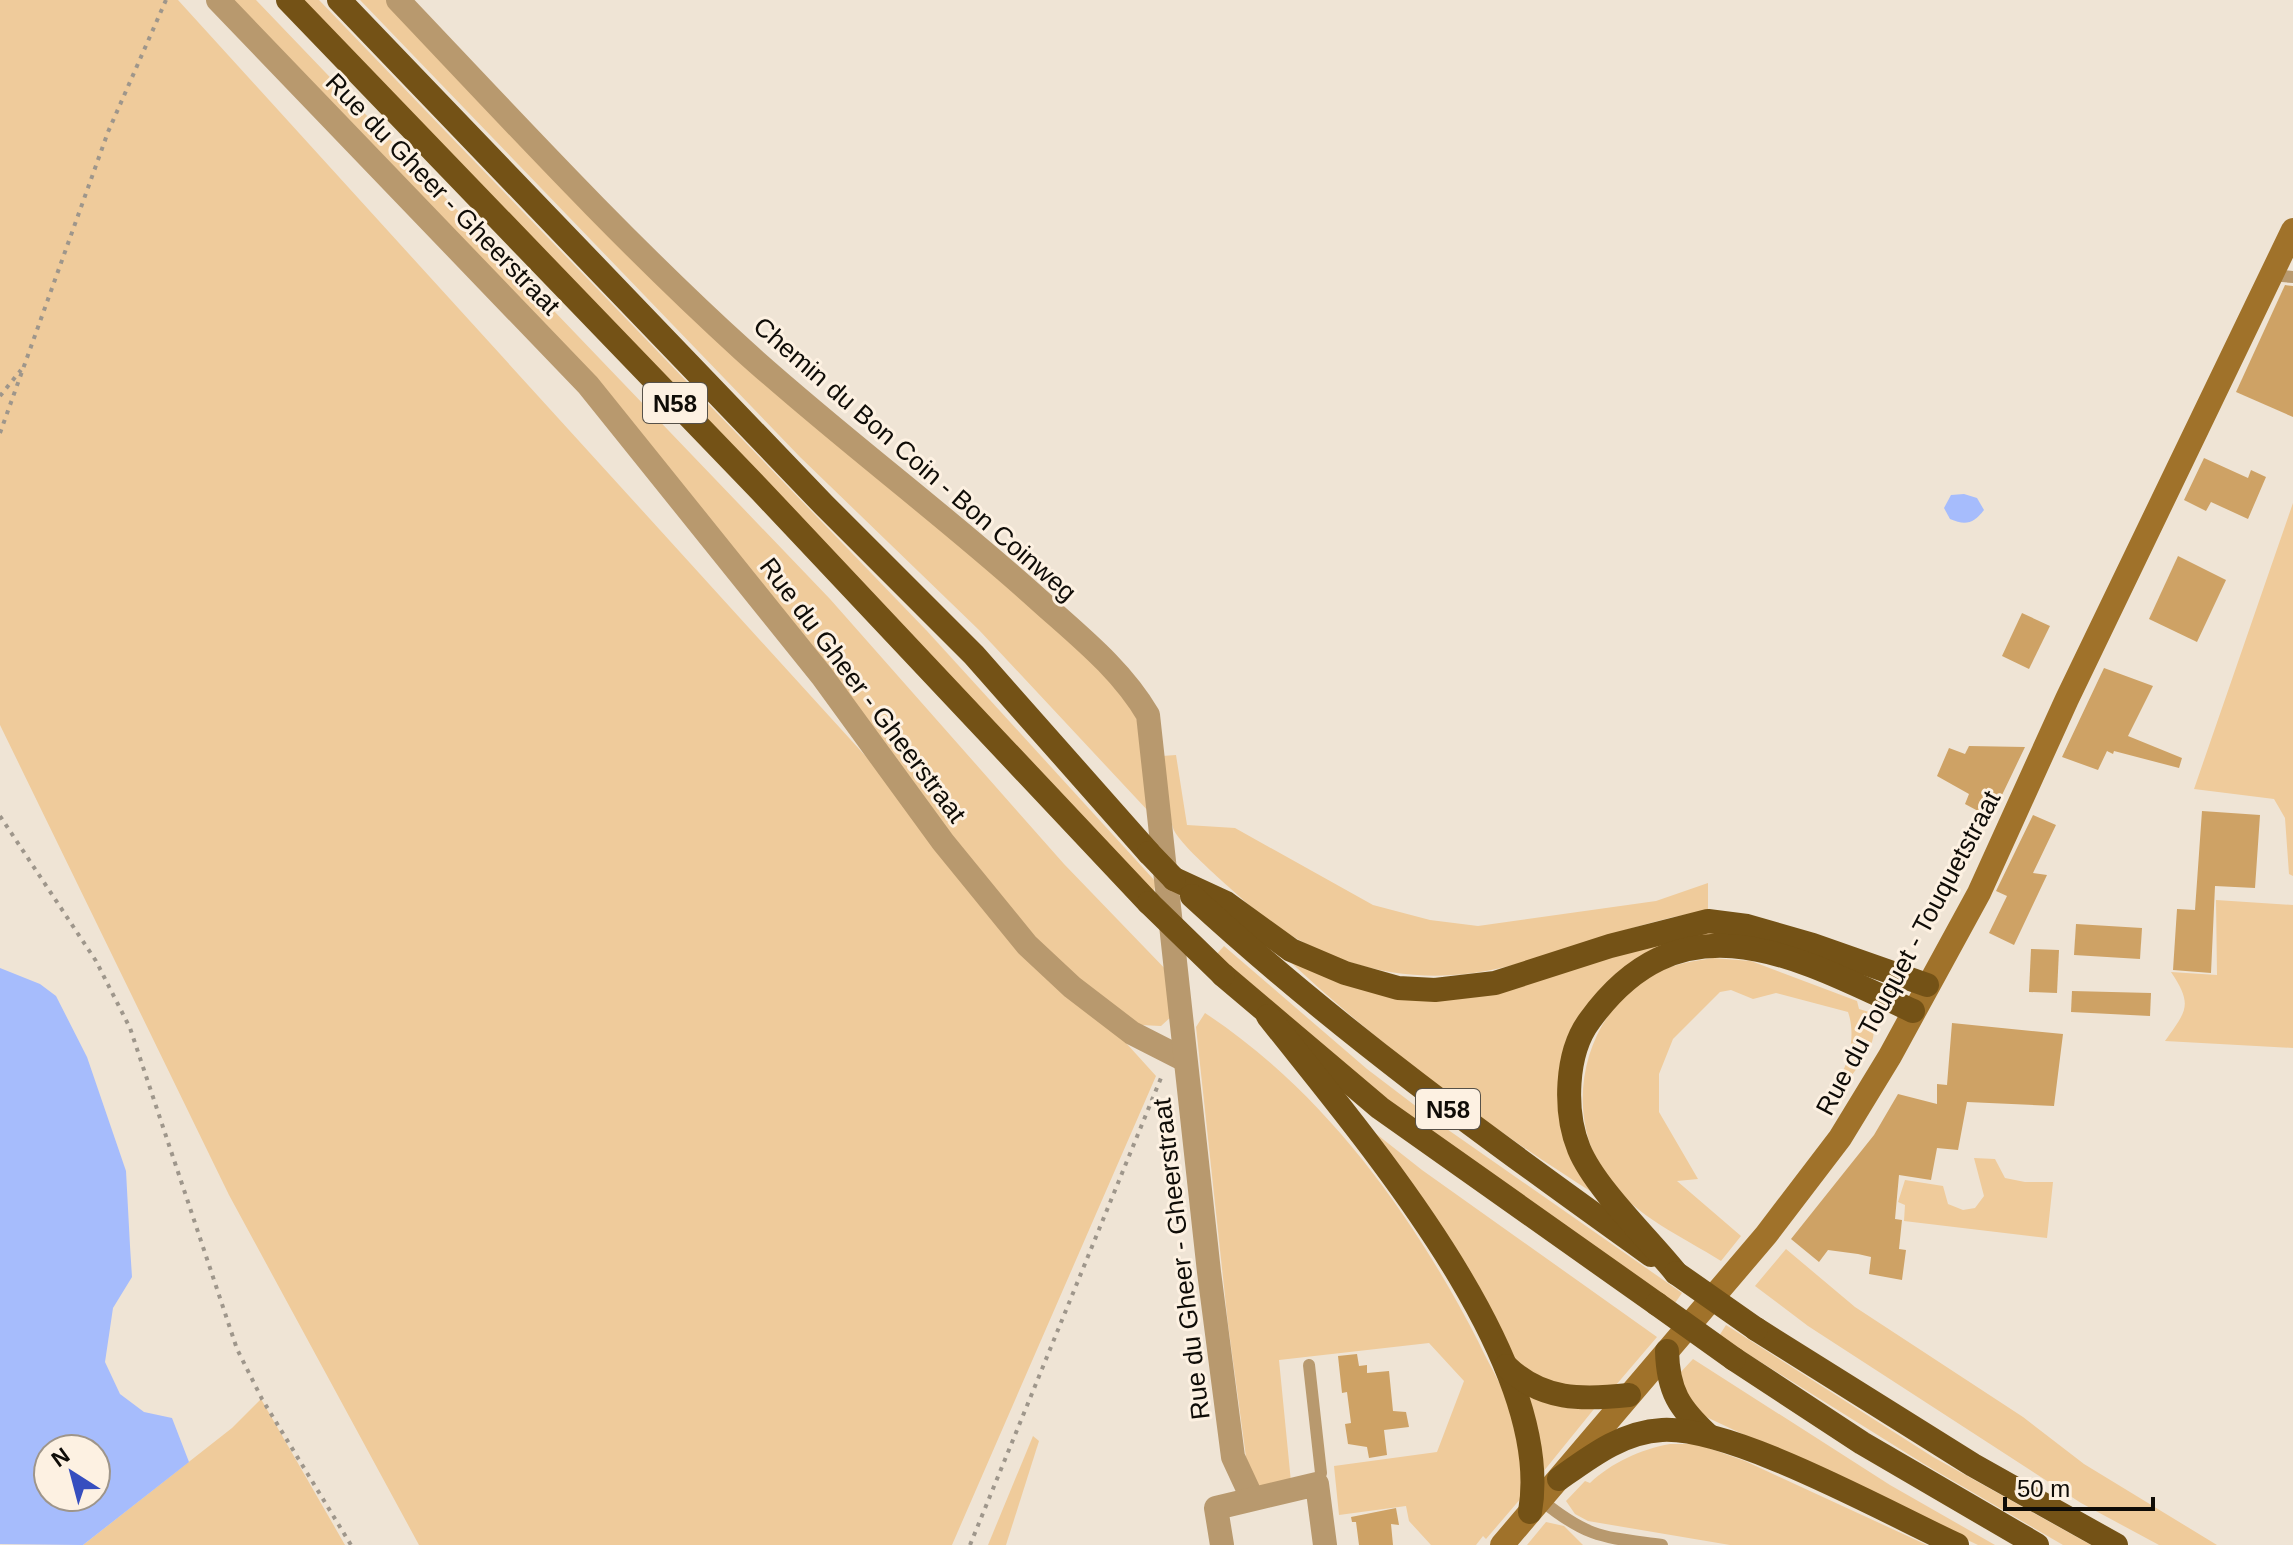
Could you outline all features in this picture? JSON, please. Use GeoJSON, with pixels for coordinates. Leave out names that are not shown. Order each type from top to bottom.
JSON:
{"type":"FeatureCollection","features":[{"type":"Feature","properties":{"kind":"highway","name":"N58"},"geometry":{"type":"LineString","coordinates":[[288,0],[761,491],[1149,903],[1268,1016],[1380,1108],[1734,1359],[1862,1443],[2037,1545]]}},
{"type":"Feature","properties":{"kind":"highway","name":"N58"},"geometry":{"type":"LineString","coordinates":[[339,0],[842,524],[974,655],[1149,853],[1231,931],[1446,1108],[1756,1329],[1973,1465],[2116,1545]]}},
{"type":"Feature","properties":{"kind":"highway"},"geometry":{"type":"LineString","coordinates":[[1174,879],[1226,903],[1291,950],[1345,973],[1398,988],[1435,990],[1495,983],[1610,946],[1708,921],[1747,926],[1813,945],[1927,985]]}},
{"type":"Feature","properties":{"kind":"highway"},"geometry":{"type":"LineString","coordinates":[[1676,1273],[1604,1188],[1579,1149],[1569,1104],[1572,1064],[1585,1026],[1609,994],[1634,972],[1662,955],[1691,947],[1726,944],[1791,960],[1913,1011]]}},
{"type":"Feature","properties":{"kind":"highway"},"geometry":{"type":"LineString","coordinates":[[1268,1016],[1398,1180],[1447,1256],[1502,1361],[1531,1445],[1536,1506]]}},
{"type":"Feature","properties":{"kind":"highway"},"geometry":{"type":"LineString","coordinates":[[1667,1351],[1667,1377],[1676,1399],[1708,1435]]}},
{"type":"Feature","properties":{"kind":"highway"},"geometry":{"type":"LineString","coordinates":[[1502,1361],[1533,1387],[1558,1396],[1594,1399],[1629,1395]]}},
{"type":"Feature","properties":{"kind":"highway"},"geometry":{"type":"LineString","coordinates":[[1559,1479],[1624,1438],[1660,1430],[1708,1435],[1807,1475],[1957,1545]]}},
{"type":"Feature","properties":{"kind":"main road","name":"Rue du Touquet - Touquetstraat"},"geometry":{"type":"LineString","coordinates":[[1502,1545],[1766,1235],[1840,1138],[1986,880],[2067,699],[2282,276],[2293,230]]}},
{"type":"Feature","properties":{"kind":"street","name":"Rue du Gheer - Gheerstraat"},"geometry":{"type":"LineString","coordinates":[[218,0],[588,385],[822,676],[962,867],[1027,945],[1072,987],[1132,1033],[1178,1056],[1233,1457],[1252,1498]]}},
{"type":"Feature","properties":{"kind":"street","name":"Chemin du Bon Coin - Bon Coinweg"},"geometry":{"type":"LineString","coordinates":[[398,0],[546,155],[743,350],[1007,571],[1133,690],[1148,715],[1181,992],[1178,1056]]}},
{"type":"Feature","properties":{"kind":"street"},"geometry":{"type":"LineString","coordinates":[[1222,1545],[1216,1508],[1317,1484],[1325,1545]]}},
{"type":"Feature","properties":{"kind":"lane"},"geometry":{"type":"LineString","coordinates":[[1309,1365],[1321,1473],[1317,1484]]}},
{"type":"Feature","properties":{"kind":"lane"},"geometry":{"type":"LineString","coordinates":[[1536,1506],[1595,1535],[1662,1545]]}},
{"type":"Feature","properties":{"kind":"path"},"geometry":{"type":"LineString","coordinates":[[0,433],[108,132],[166,0]]}},
{"type":"Feature","properties":{"kind":"path"},"geometry":{"type":"LineString","coordinates":[[0,396],[23,368]]}},
{"type":"Feature","properties":{"kind":"path"},"geometry":{"type":"LineString","coordinates":[[0,816],[96,961],[130,1028],[237,1349],[262,1399],[351,1545]]}},
{"type":"Feature","properties":{"kind":"path"},"geometry":{"type":"LineString","coordinates":[[970,1545],[1178,1056]]}},
{"type":"Feature","properties":{"kind":"shaded area"},"geometry":{"type":"Polygon","coordinates":[[[0,0],[178,0],[991,894],[807,644],[231,0],[256,0],[830,599],[1064,864],[1173,977],[1173,1015],[1161,1026],[1140,1025],[1051,960],[1156,1076],[952,1545],[419,1545],[229,1195],[0,725],[0,0]]]}},
{"type":"Feature","properties":{"kind":"shaded area"},"geometry":{"type":"Polygon","coordinates":[[[299,0],[319,0],[927,631],[1156,882],[1153,896],[299,0]]]}},
{"type":"Feature","properties":{"kind":"shaded area"},"geometry":{"type":"Polygon","coordinates":[[[360,0],[391,0],[638,261],[1068,635],[1135,707],[1150,813],[979,630],[800,457],[360,0]]]}},
{"type":"Feature","properties":{"kind":"shaded area"},"geometry":{"type":"Polygon","coordinates":[[[2293,503],[2293,876],[2289,874],[2285,818],[2274,799],[2194,789],[2293,503]]]}},
{"type":"Feature","properties":{"kind":"shaded area"},"geometry":{"type":"Polygon","coordinates":[[[1176,755],[1187,825],[1235,828],[1373,905],[1430,920],[1478,926],[1656,901],[1708,883],[1708,911],[1651,923],[1486,971],[1422,975],[1360,965],[1330,955],[1274,925],[1185,845],[1173,828],[1162,756],[1176,755]]]}},
{"type":"Feature","properties":{"kind":"shaded area"},"geometry":{"type":"Polygon","coordinates":[[[2216,900],[2293,905],[2293,1048],[2165,1041],[2182,1014],[2185,1000],[2171,972],[2217,975],[2216,900]]]}},
{"type":"Feature","properties":{"kind":"shaded area"},"geometry":{"type":"Polygon","coordinates":[[[1708,931],[1773,947],[1643,957],[1566,1068],[1595,1194],[1513,1140],[1434,1082],[1357,1021],[1284,956],[1334,981],[1401,997],[1708,931]]]}},
{"type":"Feature","properties":{"kind":"shaded area"},"geometry":{"type":"Polygon","coordinates":[[[1224,946],[1367,1069],[1434,1120],[1682,1293],[1675,1303],[1356,1077],[1216,955],[1224,946]]]}},
{"type":"Feature","properties":{"kind":"shaded area"},"geometry":{"type":"Polygon","coordinates":[[[1713,958],[1751,961],[1857,1001],[1859,1009],[1869,1012],[1874,1030],[1867,1054],[1857,1069],[1851,1076],[1840,1076],[1851,1045],[1848,1012],[1776,993],[1753,999],[1731,990],[1720,992],[1673,1039],[1659,1074],[1659,1112],[1698,1179],[1677,1181],[1741,1236],[1721,1261],[1660,1225],[1619,1192],[1594,1154],[1586,1128],[1583,1100],[1585,1072],[1593,1046],[1605,1021],[1622,998],[1660,971],[1713,958]]]}},
{"type":"Feature","properties":{"kind":"shaded area"},"geometry":{"type":"Polygon","coordinates":[[[1205,1013],[1249,1045],[1289,1080],[1362,1159],[1425,1248],[1478,1341],[1515,1419],[1521,1455],[1522,1497],[1486,1539],[1483,1536],[1476,1545],[1431,1545],[1409,1521],[1406,1506],[1339,1515],[1334,1466],[1437,1452],[1464,1381],[1429,1343],[1279,1360],[1291,1482],[1257,1489],[1246,1457],[1228,1324],[1196,1027],[1205,1013]]]}},
{"type":"Feature","properties":{"kind":"shaded area"},"geometry":{"type":"Polygon","coordinates":[[[1351,1114],[1422,1170],[1657,1337],[1610,1392],[1583,1394],[1518,1369],[1351,1114]]]}},
{"type":"Feature","properties":{"kind":"shaded area"},"geometry":{"type":"Polygon","coordinates":[[[1974,1158],[1995,1159],[2005,1178],[2053,1182],[2047,1238],[1904,1221],[1905,1205],[1898,1202],[1905,1180],[1943,1186],[1948,1204],[1963,1210],[1975,1208],[1984,1196],[1974,1158]]]}},
{"type":"Feature","properties":{"kind":"shaded area"},"geometry":{"type":"Polygon","coordinates":[[[1786,1249],[1855,1307],[2023,1417],[2084,1464],[2217,1545],[2159,1545],[2081,1503],[1808,1326],[1755,1286],[1786,1249]]]}},
{"type":"Feature","properties":{"kind":"shaded area"},"geometry":{"type":"Polygon","coordinates":[[[1726,1325],[1933,1457],[2091,1545],[2063,1545],[1924,1464],[1719,1336],[1726,1325]]]}},
{"type":"Feature","properties":{"kind":"shaded area"},"geometry":{"type":"Polygon","coordinates":[[[1693,1359],[1890,1485],[1995,1545],[1978,1545],[1700,1414],[1689,1403],[1679,1374],[1693,1359]]]}},
{"type":"Feature","properties":{"kind":"shaded area"},"geometry":{"type":"Polygon","coordinates":[[[1528,1393],[1566,1408],[1594,1409],[1543,1472],[1539,1438],[1524,1396],[1528,1393]]]}},
{"type":"Feature","properties":{"kind":"shaded area"},"geometry":{"type":"Polygon","coordinates":[[[261,1399],[345,1545],[83,1545],[232,1428],[261,1399]]]}},
{"type":"Feature","properties":{"kind":"shaded area"},"geometry":{"type":"Polygon","coordinates":[[[1033,1436],[1039,1441],[1006,1545],[988,1545],[1033,1436]]]}},
{"type":"Feature","properties":{"kind":"shaded area"},"geometry":{"type":"Polygon","coordinates":[[[1670,1444],[1697,1444],[1745,1461],[1927,1545],[1730,1545],[1588,1521],[1575,1514],[1566,1501],[1585,1481],[1590,1483],[1617,1463],[1637,1453],[1670,1444]]]}},
{"type":"Feature","properties":{"kind":"shaded area"},"geometry":{"type":"Polygon","coordinates":[[[1546,1522],[1564,1526],[1583,1545],[1527,1545],[1546,1522]]]}},
{"type":"Feature","properties":{"kind":"water"},"geometry":{"type":"Polygon","coordinates":[[[1964,494],[1977,498],[1984,510],[1977,518],[1965,523],[1950,519],[1944,508],[1951,495],[1964,494]]]}},
{"type":"Feature","properties":{"kind":"water"},"geometry":{"type":"Polygon","coordinates":[[[0,968],[40,984],[56,996],[87,1057],[126,1171],[132,1277],[113,1308],[105,1362],[120,1394],[144,1412],[172,1418],[189,1462],[83,1545],[0,1544],[0,968]]]}},
{"type":"Feature","properties":{"kind":"building"},"geometry":{"type":"Polygon","coordinates":[[[2285,285],[2293,286],[2293,417],[2236,392],[2285,285]]]}},
{"type":"Feature","properties":{"kind":"building"},"geometry":{"type":"Polygon","coordinates":[[[2204,458],[2248,478],[2251,470],[2266,477],[2248,519],[2211,502],[2206,511],[2184,500],[2204,458]]]}},
{"type":"Feature","properties":{"kind":"building"},"geometry":{"type":"Polygon","coordinates":[[[2178,556],[2226,580],[2197,642],[2149,619],[2178,556]]]}},
{"type":"Feature","properties":{"kind":"building"},"geometry":{"type":"Polygon","coordinates":[[[2022,613],[2050,626],[2029,669],[2002,656],[2022,613]]]}},
{"type":"Feature","properties":{"kind":"building"},"geometry":{"type":"Polygon","coordinates":[[[2104,668],[2153,686],[2128,736],[2182,758],[2179,768],[2114,751],[2113,754],[2107,751],[2098,770],[2062,757],[2104,668]]]}},
{"type":"Feature","properties":{"kind":"building"},"geometry":{"type":"Polygon","coordinates":[[[1969,746],[2025,747],[1991,818],[1965,804],[1969,794],[1937,776],[1949,748],[1965,754],[1969,746]]]}},
{"type":"Feature","properties":{"kind":"building"},"geometry":{"type":"Polygon","coordinates":[[[2202,811],[2260,815],[2255,888],[2215,886],[2211,973],[2173,970],[2177,909],[2195,910],[2202,811]]]}},
{"type":"Feature","properties":{"kind":"building"},"geometry":{"type":"Polygon","coordinates":[[[2033,815],[2056,825],[2033,873],[2047,875],[2014,945],[1989,933],[2007,896],[1996,891],[2033,815]]]}},
{"type":"Feature","properties":{"kind":"building"},"geometry":{"type":"Polygon","coordinates":[[[2076,924],[2142,928],[2140,959],[2074,955],[2076,924]]]}},
{"type":"Feature","properties":{"kind":"building"},"geometry":{"type":"Polygon","coordinates":[[[2031,949],[2059,950],[2057,993],[2029,992],[2031,949]]]}},
{"type":"Feature","properties":{"kind":"building"},"geometry":{"type":"Polygon","coordinates":[[[2072,991],[2151,993],[2150,1016],[2071,1012],[2072,991]]]}},
{"type":"Feature","properties":{"kind":"building"},"geometry":{"type":"Polygon","coordinates":[[[1952,1023],[2063,1034],[2054,1106],[1967,1102],[1958,1150],[1937,1148],[1931,1180],[1899,1175],[1895,1219],[1902,1220],[1899,1249],[1906,1250],[1902,1280],[1869,1274],[1871,1257],[1858,1254],[1828,1250],[1819,1262],[1791,1239],[1874,1135],[1898,1094],[1937,1104],[1937,1084],[1947,1085],[1952,1023]]]}},
{"type":"Feature","properties":{"kind":"building"},"geometry":{"type":"Polygon","coordinates":[[[1357,1354],[1359,1366],[1367,1365],[1367,1373],[1389,1371],[1393,1411],[1406,1412],[1409,1427],[1384,1430],[1387,1455],[1369,1458],[1367,1447],[1348,1444],[1345,1424],[1351,1423],[1347,1392],[1342,1393],[1338,1356],[1357,1354]]]}},
{"type":"Feature","properties":{"kind":"building"},"geometry":{"type":"Polygon","coordinates":[[[1396,1508],[1399,1525],[1391,1524],[1393,1545],[1359,1545],[1356,1522],[1352,1522],[1351,1517],[1396,1508]]]}}]}
